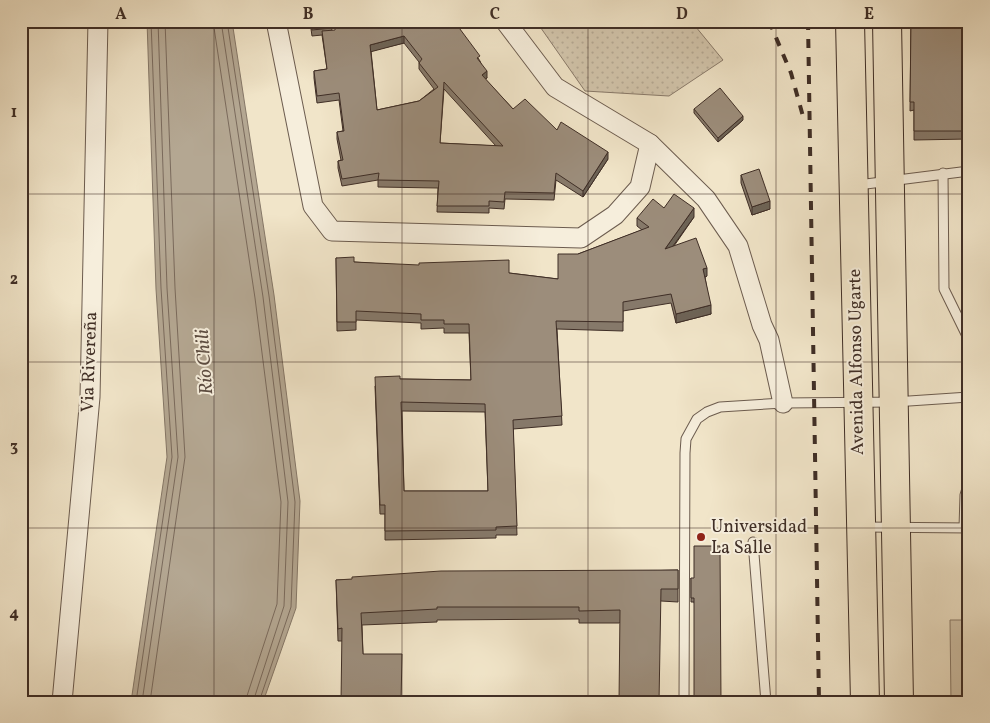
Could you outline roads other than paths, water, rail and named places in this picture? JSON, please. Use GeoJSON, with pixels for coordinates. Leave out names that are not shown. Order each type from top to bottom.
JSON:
{"type":"FeatureCollection","features":[{"type":"Feature","properties":{"kind":"main road","name":"Avenida Alfonso Ugarte"},"geometry":{"type":"LineString","coordinates":[[850,21],[865,702]]}},
{"type":"Feature","properties":{"kind":"main road","name":"Avenida Alfonso Ugarte"},"geometry":{"type":"LineString","coordinates":[[887,21],[899,702]]}},
{"type":"Feature","properties":{"kind":"street","name":"Via Rivereña"},"geometry":{"type":"LineString","coordinates":[[62,702],[90,397],[98,21]]}},
{"type":"Feature","properties":{"kind":"street"},"geometry":{"type":"LineString","coordinates":[[276,21],[313,206],[332,231],[581,238],[616,215],[640,187],[650,144]]}},
{"type":"Feature","properties":{"kind":"street"},"geometry":{"type":"LineString","coordinates":[[505,21],[554,87],[650,144],[706,198],[738,246],[762,326],[769,340],[783,403]]}},
{"type":"Feature","properties":{"kind":"lane"},"geometry":{"type":"LineString","coordinates":[[853,185],[890,183],[943,173],[969,171]]}},
{"type":"Feature","properties":{"kind":"lane"},"geometry":{"type":"LineString","coordinates":[[943,173],[944,289],[969,340]]}},
{"type":"Feature","properties":{"kind":"lane"},"geometry":{"type":"LineString","coordinates":[[684,702],[686,439],[698,419],[707,412],[720,407],[783,403],[894,402],[969,397]]}},
{"type":"Feature","properties":{"kind":"lane"},"geometry":{"type":"LineString","coordinates":[[861,527],[966,528],[965,495],[969,482]]}},
{"type":"Feature","properties":{"kind":"lane"},"geometry":{"type":"LineString","coordinates":[[753,542],[766,702]]}},
{"type":"Feature","properties":{"kind":"water","name":"Río Chili"},"geometry":{"type":"Polygon","coordinates":[[[147,21],[232,21],[274,295],[300,501],[296,608],[263,702],[131,702],[167,457],[156,289],[147,21]]]}},
{"type":"Feature","properties":{"kind":"railway"},"geometry":{"type":"LineString","coordinates":[[769,21],[791,73],[804,120]]}},
{"type":"Feature","properties":{"kind":"railway"},"geometry":{"type":"LineString","coordinates":[[808,21],[819,702]]}},
{"type":"Feature","properties":{"kind":"place","name":"Universidad La Salle"},"geometry":{"type":"Point","coordinates":[701,537]}}]}
